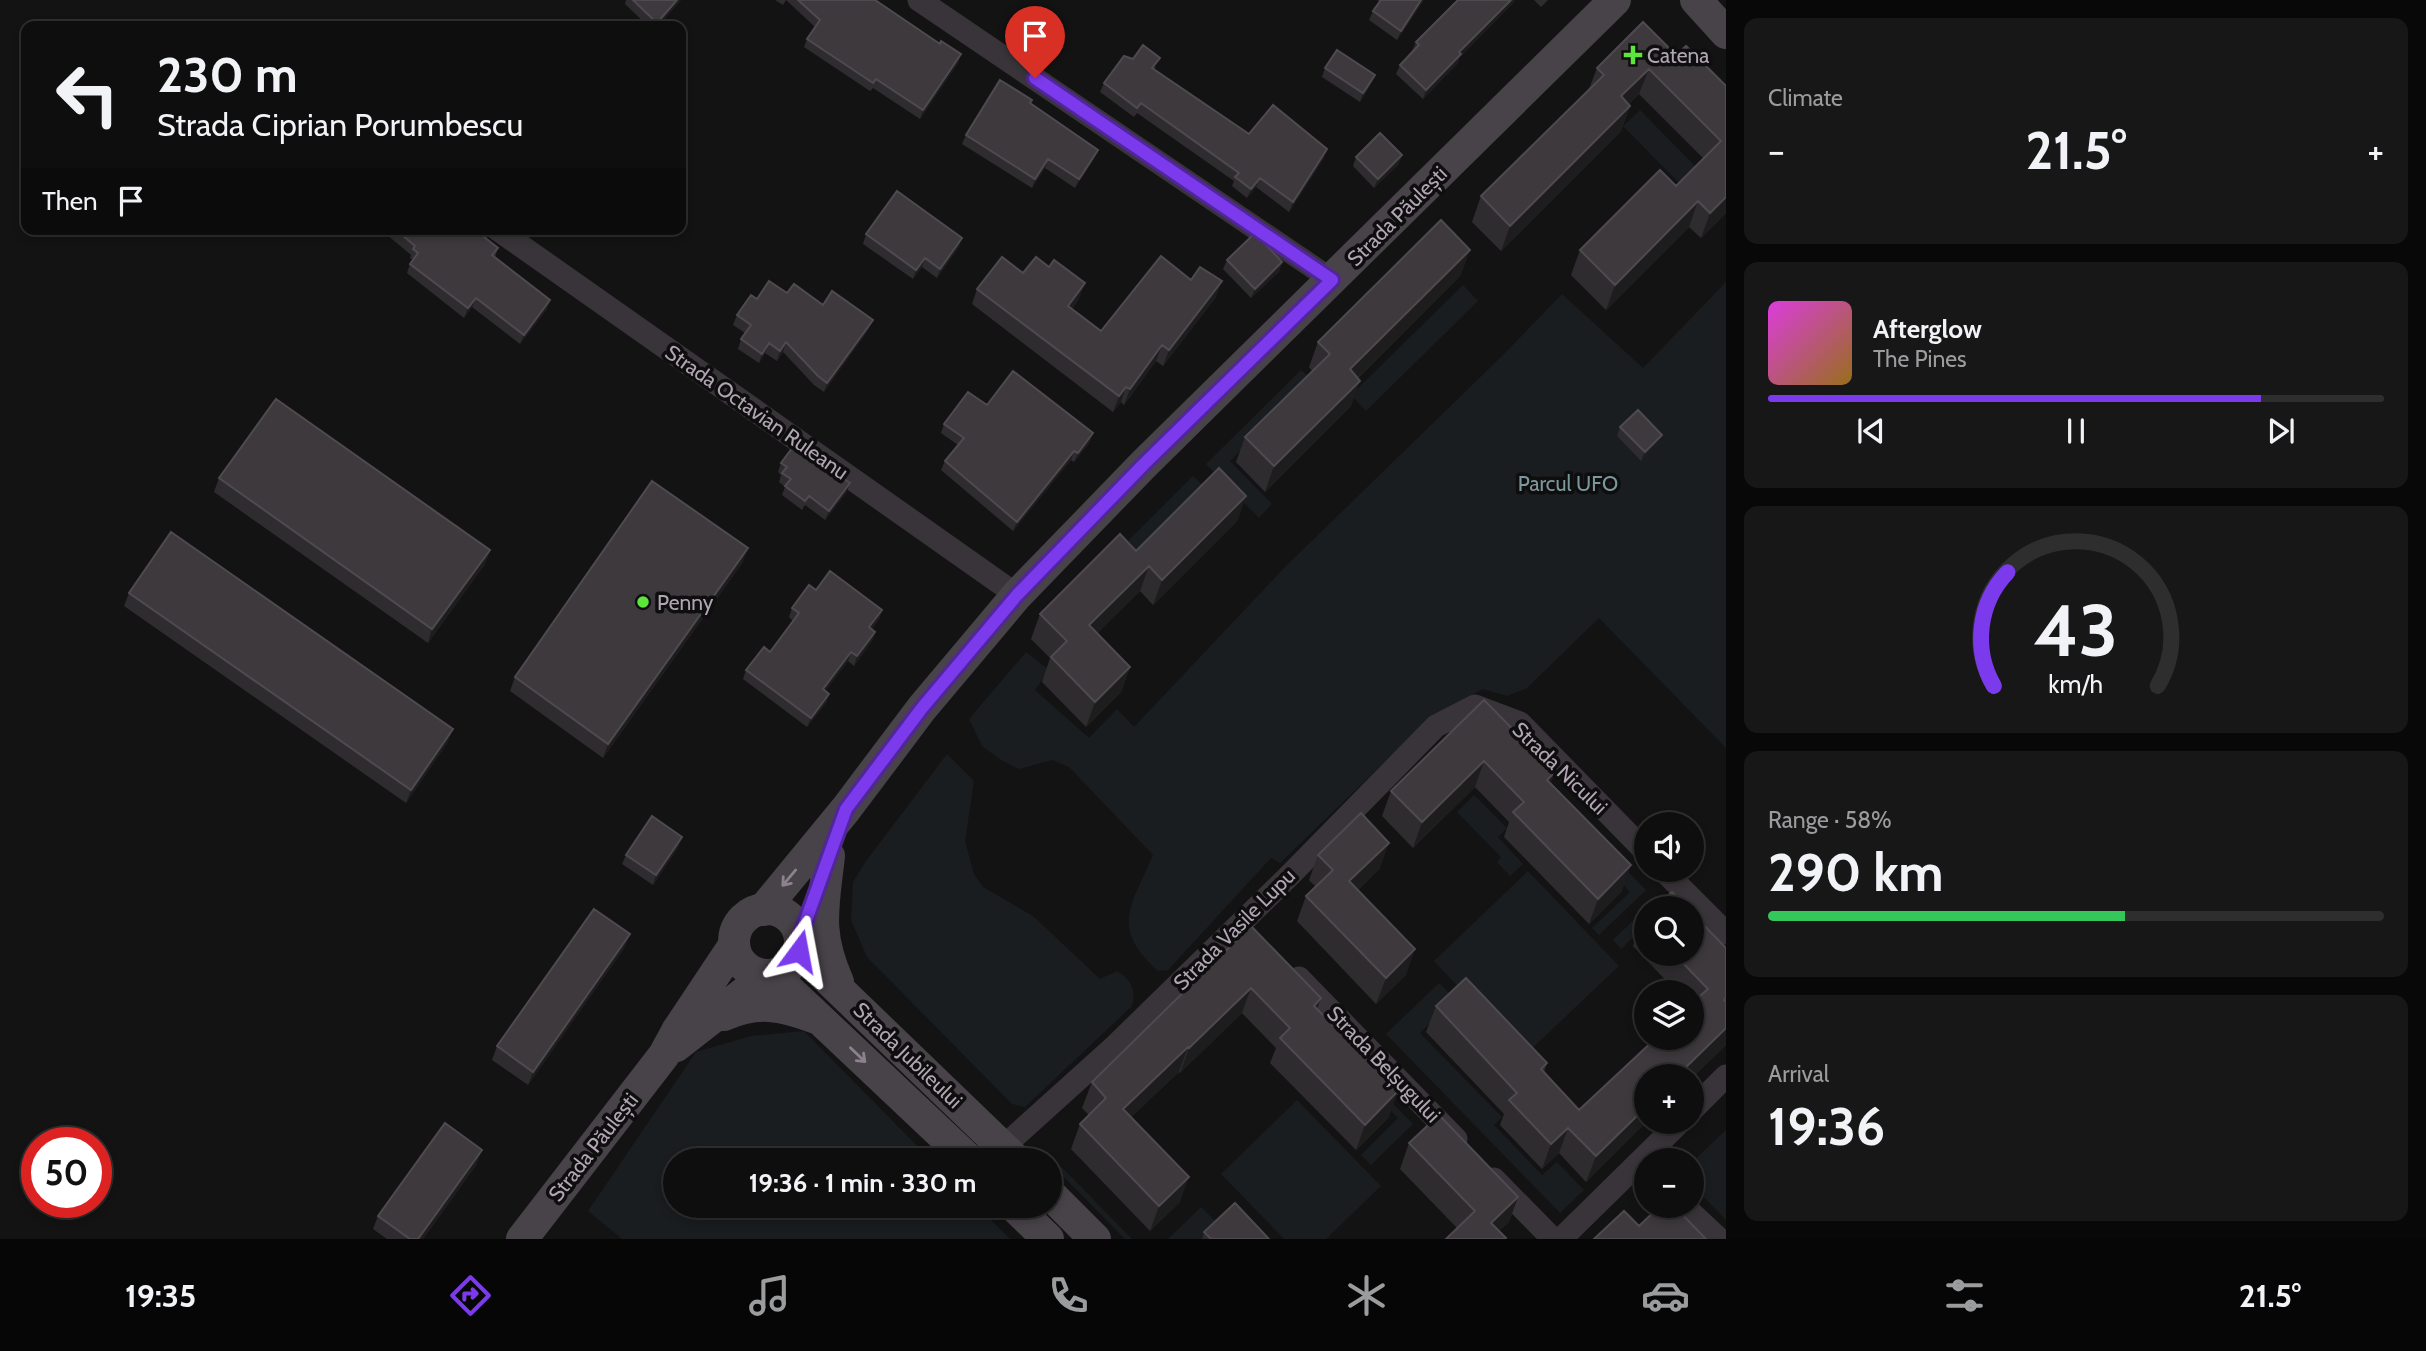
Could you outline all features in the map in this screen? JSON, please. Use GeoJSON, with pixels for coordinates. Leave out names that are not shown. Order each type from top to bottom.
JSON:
{"type":"FeatureCollection","features":[{"type":"Feature","properties":{"kind":"main road","name":"Strada Păulești"},"geometry":{"type":"LineString","coordinates":[[764,909],[846,809],[922,708],[1017,595],[1144,464],[1615,0]]}},
{"type":"Feature","properties":{"kind":"main road"},"geometry":{"type":"LineString","coordinates":[[1696,0],[1726,33]]}},
{"type":"Feature","properties":{"kind":"main road","name":"Strada Păulești"},"geometry":{"type":"LineString","coordinates":[[799,944],[846,809]]}},
{"type":"Feature","properties":{"kind":"main road"},"geometry":{"type":"LineString","coordinates":[[829,856],[822,921],[823,939],[827,957],[841,990]]}},
{"type":"Feature","properties":{"kind":"main road"},"geometry":{"type":"LineString","coordinates":[[764,909],[780,912],[789,918],[799,944],[793,962],[783,971],[769,975],[752,972],[743,965],[733,947],[739,925],[752,912],[764,909]]}},
{"type":"Feature","properties":{"kind":"main road","name":"Strada Jubileului"},"geometry":{"type":"LineString","coordinates":[[799,944],[841,990],[1004,1148]]}},
{"type":"Feature","properties":{"kind":"main road","name":"Strada Păulești"},"geometry":{"type":"LineString","coordinates":[[522,1239],[664,1055],[733,947]]}},
{"type":"Feature","properties":{"kind":"main road","name":"Strada Păulești"},"geometry":{"type":"LineString","coordinates":[[664,1055],[769,975]]}},
{"type":"Feature","properties":{"kind":"main road","name":"Strada Jubileului"},"geometry":{"type":"LineString","coordinates":[[769,975],[821,1019],[956,1148]]}},
{"type":"Feature","properties":{"kind":"main road"},"geometry":{"type":"LineString","coordinates":[[704,1024],[740,1008],[759,1005],[779,1006],[821,1019]]}},
{"type":"Feature","properties":{"kind":"main road"},"geometry":{"type":"LineString","coordinates":[[1062,1206],[1095,1239]]}},
{"type":"Feature","properties":{"kind":"main road"},"geometry":{"type":"LineString","coordinates":[[1026,1218],[1048,1239]]}},
{"type":"Feature","properties":{"kind":"street"},"geometry":{"type":"LineString","coordinates":[[919,0],[1332,280]]}},
{"type":"Feature","properties":{"kind":"street","name":"Strada Octavian Ruleanu"},"geometry":{"type":"LineString","coordinates":[[506,235],[1017,595]]}},
{"type":"Feature","properties":{"kind":"street","name":"Strada Vasile Lupu"},"geometry":{"type":"LineString","coordinates":[[1016,1148],[1115,1046],[1249,926],[1436,726],[1475,706],[1502,715]]}},
{"type":"Feature","properties":{"kind":"street","name":"Strada Nicului"},"geometry":{"type":"LineString","coordinates":[[1502,715],[1520,723],[1634,840]]}},
{"type":"Feature","properties":{"kind":"street"},"geometry":{"type":"LineString","coordinates":[[1675,882],[1726,933]]}},
{"type":"Feature","properties":{"kind":"street","name":"Strada Belșugului"},"geometry":{"type":"LineString","coordinates":[[1283,960],[1553,1239]]}},
{"type":"Feature","properties":{"kind":"street"},"geometry":{"type":"LineString","coordinates":[[1704,1098],[1726,1076]]}},
{"type":"Feature","properties":{"kind":"street"},"geometry":{"type":"LineString","coordinates":[[1658,1148],[1670,1134]]}},
{"type":"Feature","properties":{"kind":"street"},"geometry":{"type":"LineString","coordinates":[[1561,1239],[1634,1174]]}},
{"type":"Feature","properties":{"kind":"street"},"geometry":{"type":"LineString","coordinates":[[1696,1218],[1718,1239]]}},
{"type":"Feature","properties":{"kind":"green space"},"geometry":{"type":"Polygon","coordinates":[[[1640,110],[1697,168],[1680,184],[1623,126],[1640,110]]]}},
{"type":"Feature","properties":{"kind":"green space","name":"Parcul UFO"},"geometry":{"type":"Polygon","coordinates":[[[1726,282],[1726,748],[1599,618],[1527,688],[1507,696],[1483,689],[1430,718],[1280,863],[1271,858],[1168,970],[1158,971],[1143,955],[1129,928],[1132,902],[1153,855],[1069,767],[1052,760],[1019,769],[982,746],[969,719],[1026,652],[1049,670],[1035,690],[1089,738],[1117,709],[1134,727],[1286,566],[1562,294],[1643,368],[1726,282]]]}},
{"type":"Feature","properties":{"kind":"green space"},"geometry":{"type":"Polygon","coordinates":[[[1463,285],[1478,301],[1366,411],[1351,395],[1463,285]]]}},
{"type":"Feature","properties":{"kind":"green space"},"geometry":{"type":"Polygon","coordinates":[[[1301,370],[1312,380],[1230,461],[1272,504],[1259,518],[1206,464],[1301,370]]]}},
{"type":"Feature","properties":{"kind":"green space"},"geometry":{"type":"Polygon","coordinates":[[[1193,476],[1208,490],[1128,569],[1114,555],[1193,476]]]}},
{"type":"Feature","properties":{"kind":"green space"},"geometry":{"type":"Polygon","coordinates":[[[947,754],[974,781],[965,841],[974,874],[983,887],[1033,916],[1100,979],[1117,971],[1126,978],[1133,990],[1132,1006],[1025,1107],[1012,1104],[867,957],[851,920],[853,882],[947,754]]]}},
{"type":"Feature","properties":{"kind":"green space"},"geometry":{"type":"Polygon","coordinates":[[[1474,795],[1507,828],[1498,837],[1523,864],[1510,876],[1497,862],[1501,857],[1457,812],[1474,795]]]}},
{"type":"Feature","properties":{"kind":"green space"},"geometry":{"type":"Polygon","coordinates":[[[1553,795],[1634,878],[1634,882],[1638,882],[1646,890],[1640,896],[1634,896],[1634,901],[1599,935],[1592,928],[1630,892],[1544,803],[1553,795]]]}},
{"type":"Feature","properties":{"kind":"green space"},"geometry":{"type":"Polygon","coordinates":[[[1528,871],[1619,966],[1524,1056],[1434,961],[1528,871]]]}},
{"type":"Feature","properties":{"kind":"green space"},"geometry":{"type":"Polygon","coordinates":[[[1634,919],[1634,936],[1621,949],[1613,940],[1634,919]]]}},
{"type":"Feature","properties":{"kind":"green space"},"geometry":{"type":"Polygon","coordinates":[[[1439,983],[1455,999],[1420,1033],[1502,1117],[1494,1125],[1542,1175],[1557,1162],[1584,1190],[1560,1213],[1386,1034],[1439,983]]]}},
{"type":"Feature","properties":{"kind":"green space"},"geometry":{"type":"Polygon","coordinates":[[[1318,1027],[1413,1124],[1371,1165],[1361,1155],[1398,1118],[1313,1032],[1318,1027]]]}},
{"type":"Feature","properties":{"kind":"green space"},"geometry":{"type":"Polygon","coordinates":[[[804,1031],[919,1148],[663,1148],[663,1218],[989,1218],[1010,1239],[622,1239],[588,1211],[696,1052],[751,1036],[804,1031]]]}},
{"type":"Feature","properties":{"kind":"green space"},"geometry":{"type":"Polygon","coordinates":[[[1297,1100],[1381,1186],[1326,1239],[1284,1239],[1221,1174],[1297,1100]]]}},
{"type":"Feature","properties":{"kind":"green space"},"geometry":{"type":"Polygon","coordinates":[[[1726,1130],[1726,1220],[1704,1197],[1704,1151],[1726,1130]]]}},
{"type":"Feature","properties":{"kind":"green space"},"geometry":{"type":"Polygon","coordinates":[[[1062,1167],[1132,1239],[1125,1239],[1062,1175],[1062,1167]]]}},
{"type":"Feature","properties":{"kind":"green space"},"geometry":{"type":"Polygon","coordinates":[[[1201,1207],[1221,1227],[1208,1239],[1168,1239],[1201,1207]]]}},
{"type":"Feature","properties":{"kind":"building"},"geometry":{"type":"Polygon","coordinates":[[[633,0],[677,0],[659,21],[655,21],[633,0]]]}},
{"type":"Feature","properties":{"kind":"building"},"geometry":{"type":"Polygon","coordinates":[[[798,0],[875,0],[940,44],[941,41],[961,54],[923,110],[876,79],[873,83],[807,39],[820,20],[798,0]]]}},
{"type":"Feature","properties":{"kind":"building"},"geometry":{"type":"Polygon","coordinates":[[[1381,0],[1421,0],[1401,31],[1373,11],[1381,0]]]}},
{"type":"Feature","properties":{"kind":"building"},"geometry":{"type":"Polygon","coordinates":[[[1458,0],[1511,0],[1459,52],[1461,54],[1426,90],[1400,65],[1419,45],[1416,42],[1458,0]]]}},
{"type":"Feature","properties":{"kind":"building"},"geometry":{"type":"Polygon","coordinates":[[[1643,22],[1676,55],[1686,46],[1726,86],[1726,197],[1710,213],[1698,201],[1615,285],[1580,250],[1660,170],[1676,186],[1721,141],[1649,69],[1621,96],[1630,106],[1510,226],[1481,196],[1604,75],[1597,68],[1643,22]]]}},
{"type":"Feature","properties":{"kind":"building"},"geometry":{"type":"Polygon","coordinates":[[[1143,45],[1160,58],[1152,68],[1249,134],[1273,105],[1327,149],[1293,202],[1260,178],[1251,189],[1235,177],[1239,173],[1141,103],[1137,108],[1104,83],[1124,56],[1133,59],[1143,45]]]}},
{"type":"Feature","properties":{"kind":"building"},"geometry":{"type":"Polygon","coordinates":[[[1337,50],[1375,75],[1363,93],[1325,68],[1337,50]]]}},
{"type":"Feature","properties":{"kind":"building"},"geometry":{"type":"Polygon","coordinates":[[[1000,80],[1032,100],[1030,103],[1098,150],[1079,179],[1048,159],[1035,179],[966,135],[1000,80]]]}},
{"type":"Feature","properties":{"kind":"building"},"geometry":{"type":"Polygon","coordinates":[[[1380,133],[1402,155],[1378,179],[1356,157],[1380,133]]]}},
{"type":"Feature","properties":{"kind":"building"},"geometry":{"type":"Polygon","coordinates":[[[897,191],[962,238],[940,269],[925,258],[916,270],[866,234],[897,191]]]}},
{"type":"Feature","properties":{"kind":"building"},"geometry":{"type":"Polygon","coordinates":[[[1441,220],[1470,250],[1350,369],[1360,381],[1274,466],[1245,437],[1330,354],[1318,342],[1441,220]]]}},
{"type":"Feature","properties":{"kind":"building"},"geometry":{"type":"Polygon","coordinates":[[[1255,233],[1282,262],[1255,289],[1227,260],[1255,233]]]}},
{"type":"Feature","properties":{"kind":"building"},"geometry":{"type":"Polygon","coordinates":[[[402,235],[482,235],[498,248],[492,255],[550,300],[524,335],[476,298],[468,308],[410,264],[418,253],[413,249],[415,246],[402,235]]]}},
{"type":"Feature","properties":{"kind":"building"},"geometry":{"type":"Polygon","coordinates":[[[1161,256],[1191,280],[1200,267],[1222,281],[1169,350],[1162,345],[1130,389],[1126,387],[1119,396],[977,289],[1002,257],[1023,273],[1036,257],[1049,267],[1054,260],[1085,283],[1068,306],[1101,331],[1161,256]]]}},
{"type":"Feature","properties":{"kind":"building"},"geometry":{"type":"Polygon","coordinates":[[[769,281],[787,293],[794,284],[823,305],[832,291],[873,320],[827,383],[786,342],[780,351],[769,343],[762,354],[741,339],[751,325],[737,315],[751,295],[757,299],[769,281]]]}},
{"type":"Feature","properties":{"kind":"building"},"geometry":{"type":"Polygon","coordinates":[[[1013,371],[1093,433],[1078,453],[1074,451],[1017,522],[945,461],[964,438],[944,424],[968,392],[987,405],[1013,371]]]}},
{"type":"Feature","properties":{"kind":"building"},"geometry":{"type":"Polygon","coordinates":[[[276,399],[490,550],[432,629],[219,478],[276,399]]]}},
{"type":"Feature","properties":{"kind":"building"},"geometry":{"type":"Polygon","coordinates":[[[1638,410],[1662,435],[1645,452],[1620,427],[1638,410]]]}},
{"type":"Feature","properties":{"kind":"building"},"geometry":{"type":"Polygon","coordinates":[[[797,446],[850,483],[829,511],[809,496],[805,501],[785,486],[791,479],[782,473],[787,467],[781,463],[793,447],[797,446]]]}},
{"type":"Feature","properties":{"kind":"building"},"geometry":{"type":"Polygon","coordinates":[[[1219,468],[1246,496],[1162,580],[1149,566],[1089,625],[1130,667],[1095,702],[1051,657],[1067,641],[1040,614],[1120,534],[1136,551],[1219,468]]]}},
{"type":"Feature","properties":{"kind":"building","name":"Penny"},"geometry":{"type":"Polygon","coordinates":[[[652,481],[748,548],[608,744],[515,677],[652,481]]]}},
{"type":"Feature","properties":{"kind":"building"},"geometry":{"type":"Polygon","coordinates":[[[171,532],[453,729],[411,790],[129,593],[171,532]]]}},
{"type":"Feature","properties":{"kind":"building"},"geometry":{"type":"Polygon","coordinates":[[[830,571],[882,610],[869,627],[875,632],[857,656],[851,652],[823,689],[829,694],[811,718],[746,670],[764,647],[770,652],[799,613],[792,608],[809,585],[816,590],[830,571]]]}},
{"type":"Feature","properties":{"kind":"building"},"geometry":{"type":"Polygon","coordinates":[[[1484,700],[1555,772],[1547,780],[1631,865],[1598,899],[1513,812],[1524,802],[1484,761],[1422,822],[1391,791],[1484,700]]]}},
{"type":"Feature","properties":{"kind":"building"},"geometry":{"type":"Polygon","coordinates":[[[1361,813],[1389,843],[1349,881],[1415,949],[1386,978],[1306,896],[1333,870],[1318,855],[1361,813]]]}},
{"type":"Feature","properties":{"kind":"building"},"geometry":{"type":"Polygon","coordinates":[[[652,816],[682,837],[656,875],[626,855],[652,816]]]}},
{"type":"Feature","properties":{"kind":"building"},"geometry":{"type":"Polygon","coordinates":[[[594,909],[630,934],[533,1072],[497,1046],[594,909]]]}},
{"type":"Feature","properties":{"kind":"building"},"geometry":{"type":"Polygon","coordinates":[[[1704,925],[1726,948],[1726,1028],[1704,1050],[1704,992],[1708,989],[1704,980],[1699,980],[1686,966],[1704,966],[1704,925]]]}},
{"type":"Feature","properties":{"kind":"building"},"geometry":{"type":"Polygon","coordinates":[[[1251,926],[1321,998],[1314,1006],[1398,1091],[1365,1125],[1280,1038],[1290,1028],[1251,988],[1123,1109],[1189,1177],[1159,1206],[1080,1124],[1106,1098],[1092,1082],[1251,926]]]}},
{"type":"Feature","properties":{"kind":"building"},"geometry":{"type":"Polygon","coordinates":[[[1466,978],[1547,1063],[1541,1069],[1579,1110],[1643,1050],[1704,1050],[1689,1064],[1634,1064],[1634,1119],[1596,1156],[1568,1128],[1551,1144],[1509,1100],[1517,1093],[1436,1006],[1466,978]]]}},
{"type":"Feature","properties":{"kind":"building"},"geometry":{"type":"Polygon","coordinates":[[[1439,1115],[1518,1197],[1491,1223],[1505,1239],[1446,1239],[1475,1211],[1409,1143],[1439,1115]]]}},
{"type":"Feature","properties":{"kind":"building"},"geometry":{"type":"Polygon","coordinates":[[[445,1123],[482,1150],[418,1239],[410,1239],[378,1216],[445,1123]]]}},
{"type":"Feature","properties":{"kind":"building"},"geometry":{"type":"Polygon","coordinates":[[[1235,1203],[1269,1239],[1211,1239],[1204,1232],[1235,1203]]]}},
{"type":"Feature","properties":{"kind":"building"},"geometry":{"type":"Polygon","coordinates":[[[1624,1211],[1639,1226],[1647,1218],[1686,1218],[1706,1239],[1594,1239],[1624,1211]]]}},
{"type":"Feature","properties":{"kind":"place","name":"Catena"},"geometry":{"type":"Point","coordinates":[1633,55]}},
{"type":"Feature","properties":{"kind":"place","name":"Penny"},"geometry":{"type":"Point","coordinates":[643,602]}},
{"type":"Feature","properties":{"kind":"route"},"geometry":{"type":"LineString","coordinates":[[799,951],[800,937],[846,809],[922,708],[1017,595],[1144,464],[1332,280],[1035,78]]}}]}
